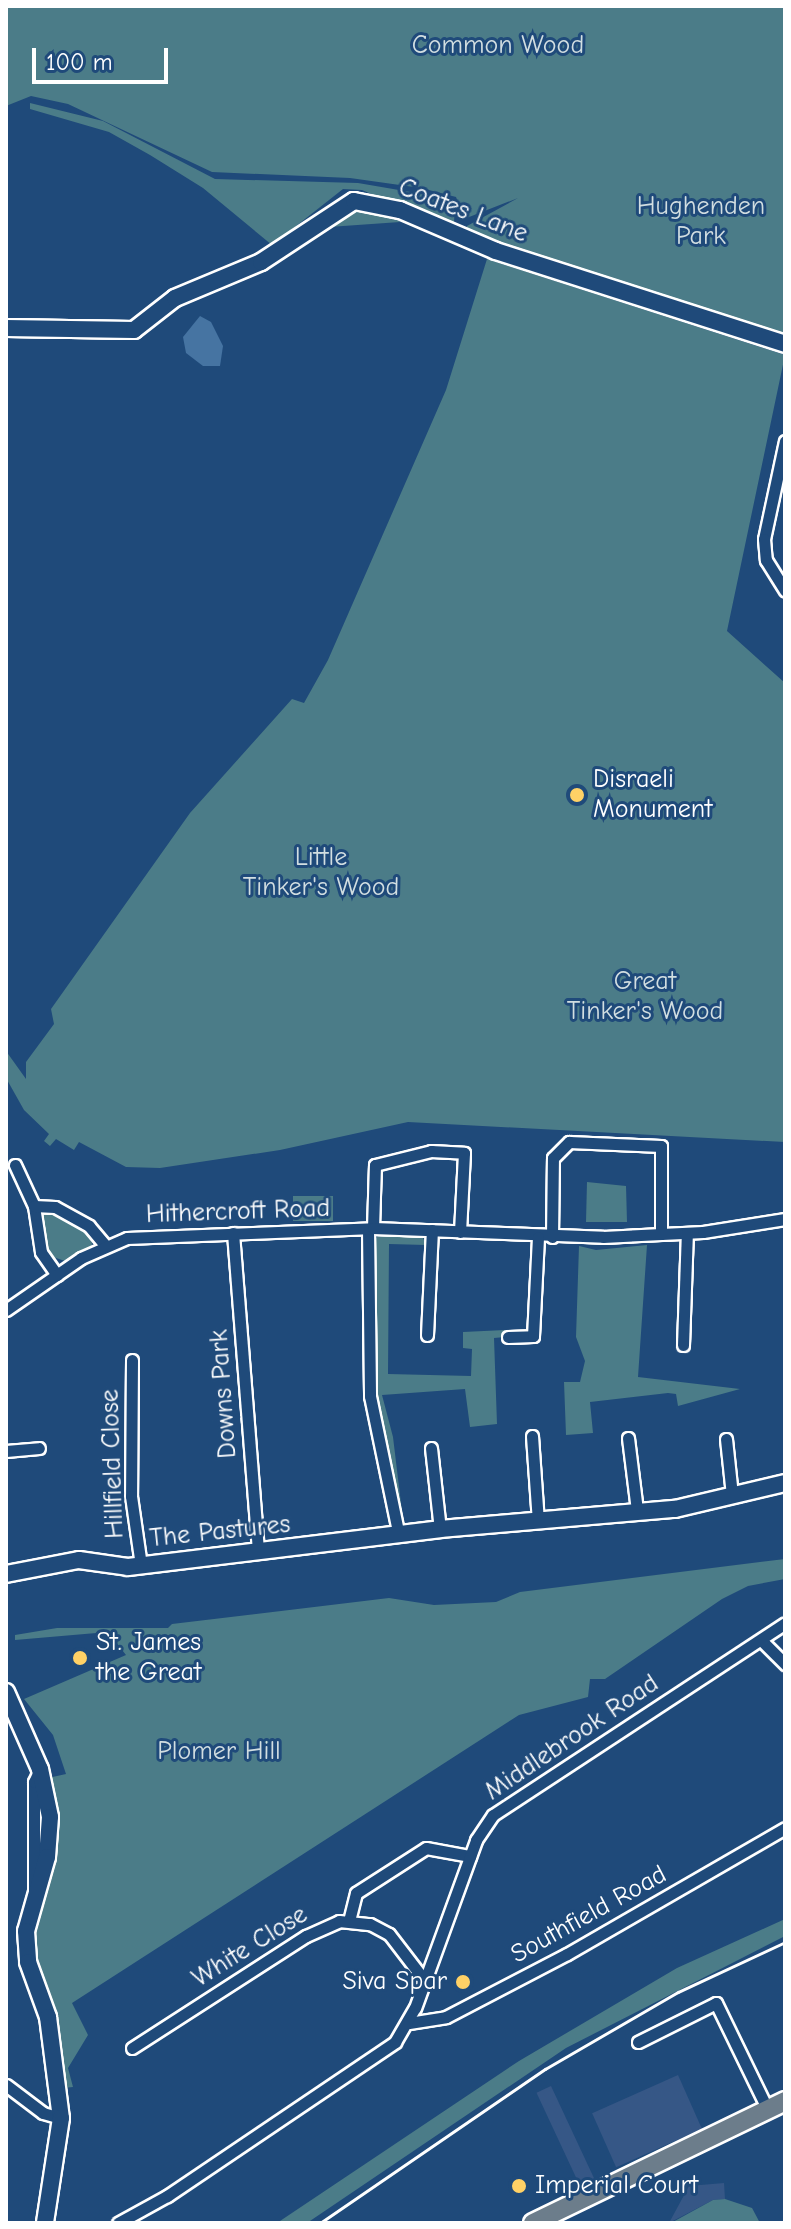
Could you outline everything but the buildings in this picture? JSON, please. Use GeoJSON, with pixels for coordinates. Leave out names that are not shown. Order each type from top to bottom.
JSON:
{"type":"FeatureCollection","features":[{"type":"Feature","properties":{"kind":"main road"},"geometry":{"type":"LineString","coordinates":[[533,2223],[785,2101]]}},
{"type":"Feature","properties":{"kind":"street","name":"Coates Lane"},"geometry":{"type":"LineString","coordinates":[[6,328],[134,330],[175,298],[261,262],[354,201],[400,210],[473,243],[785,344]]}},
{"type":"Feature","properties":{"kind":"street"},"geometry":{"type":"LineString","coordinates":[[785,441],[764,539],[766,560],[785,591]]}},
{"type":"Feature","properties":{"kind":"street"},"geometry":{"type":"LineString","coordinates":[[552,1237],[553,1158],[569,1142],[653,1142],[661,1146],[661,1234]]}},
{"type":"Feature","properties":{"kind":"street"},"geometry":{"type":"LineString","coordinates":[[399,1536],[386,1493],[370,1396],[370,1228],[375,1165],[431,1151],[464,1153],[460,1232]]}},
{"type":"Feature","properties":{"kind":"street"},"geometry":{"type":"LineString","coordinates":[[15,1165],[34,1206],[41,1252],[57,1275]]}},
{"type":"Feature","properties":{"kind":"street"},"geometry":{"type":"LineString","coordinates":[[34,1206],[55,1207],[89,1226],[105,1245]]}},
{"type":"Feature","properties":{"kind":"street","name":"Hithercroft Road"},"geometry":{"type":"LineString","coordinates":[[6,1310],[105,1245],[127,1238],[370,1228],[538,1237],[661,1234],[785,1219]]}},
{"type":"Feature","properties":{"kind":"street"},"geometry":{"type":"LineString","coordinates":[[427,1335],[432,1230]]}},
{"type":"Feature","properties":{"kind":"street","name":"Downs Park"},"geometry":{"type":"LineString","coordinates":[[233,1233],[258,1552]]}},
{"type":"Feature","properties":{"kind":"street"},"geometry":{"type":"LineString","coordinates":[[683,1345],[687,1233]]}},
{"type":"Feature","properties":{"kind":"street"},"geometry":{"type":"LineString","coordinates":[[508,1337],[533,1336],[538,1237]]}},
{"type":"Feature","properties":{"kind":"street","name":"Hillfield Close"},"geometry":{"type":"LineString","coordinates":[[132,1360],[131,1496],[141,1565]]}},
{"type":"Feature","properties":{"kind":"street"},"geometry":{"type":"LineString","coordinates":[[532,1436],[538,1522]]}},
{"type":"Feature","properties":{"kind":"street"},"geometry":{"type":"LineString","coordinates":[[628,1438],[637,1510]]}},
{"type":"Feature","properties":{"kind":"street"},"geometry":{"type":"LineString","coordinates":[[726,1439],[732,1495]]}},
{"type":"Feature","properties":{"kind":"street"},"geometry":{"type":"LineString","coordinates":[[6,1451],[39,1448]]}},
{"type":"Feature","properties":{"kind":"street"},"geometry":{"type":"LineString","coordinates":[[431,1448],[440,1529]]}},
{"type":"Feature","properties":{"kind":"street","name":"The Pastures"},"geometry":{"type":"LineString","coordinates":[[6,1574],[79,1560],[141,1565],[440,1529],[682,1508],[785,1483]]}},
{"type":"Feature","properties":{"kind":"street","name":"Middlebrook Road"},"geometry":{"type":"LineString","coordinates":[[425,1981],[482,1827],[505,1806],[762,1641],[785,1623]]}},
{"type":"Feature","properties":{"kind":"street"},"geometry":{"type":"LineString","coordinates":[[762,1641],[785,1664]]}},
{"type":"Feature","properties":{"kind":"street"},"geometry":{"type":"LineString","coordinates":[[6,1692],[40,1769],[50,1838],[26,1931],[28,1962],[48,2017],[61,2118],[45,2223]]}},
{"type":"Feature","properties":{"kind":"street","name":"Southfield Road"},"geometry":{"type":"LineString","coordinates":[[409,2023],[446,2017],[567,1954],[785,1828]]}},
{"type":"Feature","properties":{"kind":"street"},"geometry":{"type":"LineString","coordinates":[[349,1921],[356,1893],[426,1848],[470,1856]]}},
{"type":"Feature","properties":{"kind":"street","name":"White Close"},"geometry":{"type":"LineString","coordinates":[[132,2048],[318,1929],[349,1921],[389,1934],[425,1981]]}},
{"type":"Feature","properties":{"kind":"street"},"geometry":{"type":"LineString","coordinates":[[118,2223],[167,2196],[387,2049],[409,2023],[425,1981]]}},
{"type":"Feature","properties":{"kind":"street"},"geometry":{"type":"LineString","coordinates":[[638,2042],[716,2003],[768,2110]]}},
{"type":"Feature","properties":{"kind":"street"},"geometry":{"type":"LineString","coordinates":[[6,2085],[43,2113],[61,2118]]}},
{"type":"Feature","properties":{"kind":"shaded area"},"geometry":{"type":"Polygon","coordinates":[[[200,316],[211,322],[223,346],[220,366],[203,366],[186,353],[183,337],[200,316]]]}},
{"type":"Feature","properties":{"kind":"shaded area"},"geometry":{"type":"Polygon","coordinates":[[[678,2075],[702,2129],[616,2167],[592,2113],[678,2075]]]}},
{"type":"Feature","properties":{"kind":"shaded area"},"geometry":{"type":"Polygon","coordinates":[[[551,2086],[596,2182],[581,2189],[536,2093],[551,2086]]]}},
{"type":"Feature","properties":{"kind":"shaded area"},"geometry":{"type":"Polygon","coordinates":[[[724,2183],[725,2199],[713,2200],[669,2223],[689,2186],[724,2183]]]}},
{"type":"Feature","properties":{"kind":"green space"},"geometry":{"type":"Polygon","coordinates":[[[6,6],[785,6],[785,334],[467,234],[467,226],[518,198],[464,219],[456,197],[421,188],[350,178],[212,172],[68,104],[31,96],[6,106],[6,6]]]}},
{"type":"Feature","properties":{"kind":"green space"},"geometry":{"type":"Polygon","coordinates":[[[30,103],[103,121],[215,179],[358,183],[434,196],[455,207],[454,222],[437,222],[362,190],[343,189],[272,245],[203,188],[150,155],[109,132],[30,109],[30,103]]]}},
{"type":"Feature","properties":{"kind":"green space"},"geometry":{"type":"Polygon","coordinates":[[[355,207],[382,209],[400,222],[329,227],[355,207]]]}},
{"type":"Feature","properties":{"kind":"green space"},"geometry":{"type":"Polygon","coordinates":[[[487,259],[785,355],[727,631],[785,683],[785,1142],[408,1122],[280,1150],[160,1168],[126,1167],[79,1142],[74,1150],[56,1139],[50,1146],[44,1141],[49,1134],[24,1110],[6,1078],[6,1051],[26,1079],[26,1062],[54,1024],[51,1009],[190,813],[292,699],[304,703],[328,660],[446,390],[487,259]]]}},
{"type":"Feature","properties":{"kind":"green space"},"geometry":{"type":"Polygon","coordinates":[[[587,1182],[626,1186],[627,1222],[586,1222],[587,1182]]]}},
{"type":"Feature","properties":{"kind":"green space"},"geometry":{"type":"Polygon","coordinates":[[[293,1196],[333,1196],[333,1221],[293,1221],[293,1196]]]}},
{"type":"Feature","properties":{"kind":"green space"},"geometry":{"type":"Polygon","coordinates":[[[47,1207],[91,1229],[92,1246],[65,1261],[47,1255],[40,1213],[47,1207]]]}},
{"type":"Feature","properties":{"kind":"green space"},"geometry":{"type":"Polygon","coordinates":[[[382,1232],[421,1233],[426,1245],[389,1244],[388,1374],[471,1376],[472,1349],[463,1348],[463,1332],[505,1330],[505,1337],[494,1338],[497,1424],[470,1427],[465,1389],[382,1395],[393,1437],[403,1520],[398,1521],[375,1416],[373,1241],[382,1232]]]}},
{"type":"Feature","properties":{"kind":"green space"},"geometry":{"type":"Polygon","coordinates":[[[647,1245],[638,1377],[740,1389],[678,1406],[676,1394],[668,1393],[590,1402],[593,1433],[566,1435],[564,1382],[580,1382],[585,1361],[576,1337],[579,1246],[596,1250],[647,1245]]]}},
{"type":"Feature","properties":{"kind":"green space","name":"Plomer Hill"},"geometry":{"type":"Polygon","coordinates":[[[785,1559],[785,1579],[748,1586],[722,1599],[605,1679],[590,1679],[588,1697],[519,1715],[72,2003],[88,2035],[68,2068],[73,2087],[63,2088],[38,1968],[34,1917],[58,1843],[59,1816],[48,1778],[66,1774],[53,1735],[24,1699],[126,1655],[108,1632],[15,1640],[15,1635],[57,1628],[168,1628],[172,1624],[389,1598],[434,1605],[496,1602],[520,1592],[785,1559]]]}},
{"type":"Feature","properties":{"kind":"green space"},"geometry":{"type":"Polygon","coordinates":[[[785,1919],[785,1936],[566,2048],[307,2223],[277,2223],[519,2061],[677,1968],[785,1919]]]}},
{"type":"Feature","properties":{"kind":"green space"},"geometry":{"type":"Polygon","coordinates":[[[725,2199],[752,2208],[760,2223],[671,2223],[713,2200],[725,2199]]]}},
{"type":"Feature","properties":{"kind":"railway"},"geometry":{"type":"LineString","coordinates":[[320,2223],[545,2069],[678,1992],[785,1942]]}},
{"type":"Feature","properties":{"kind":"place","name":"Disraeli Monument"},"geometry":{"type":"Point","coordinates":[577,795]}},
{"type":"Feature","properties":{"kind":"place","name":"St. James the Great"},"geometry":{"type":"Point","coordinates":[80,1658]}},
{"type":"Feature","properties":{"kind":"place","name":"Siva Spar"},"geometry":{"type":"Point","coordinates":[463,1982]}},
{"type":"Feature","properties":{"kind":"place","name":"Imperial Court"},"geometry":{"type":"Point","coordinates":[519,2186]}},
{"type":"Feature","properties":{"kind":"park label","name":"Common Wood"},"geometry":{"type":"Point","coordinates":[498,46]}},
{"type":"Feature","properties":{"kind":"park label","name":"Hughenden Park"},"geometry":{"type":"Point","coordinates":[701,222]}},
{"type":"Feature","properties":{"kind":"park label","name":"Little Tinker's Wood"},"geometry":{"type":"Point","coordinates":[321,873]}},
{"type":"Feature","properties":{"kind":"park label","name":"Great Tinker's Wood"},"geometry":{"type":"Point","coordinates":[645,997]}}]}
